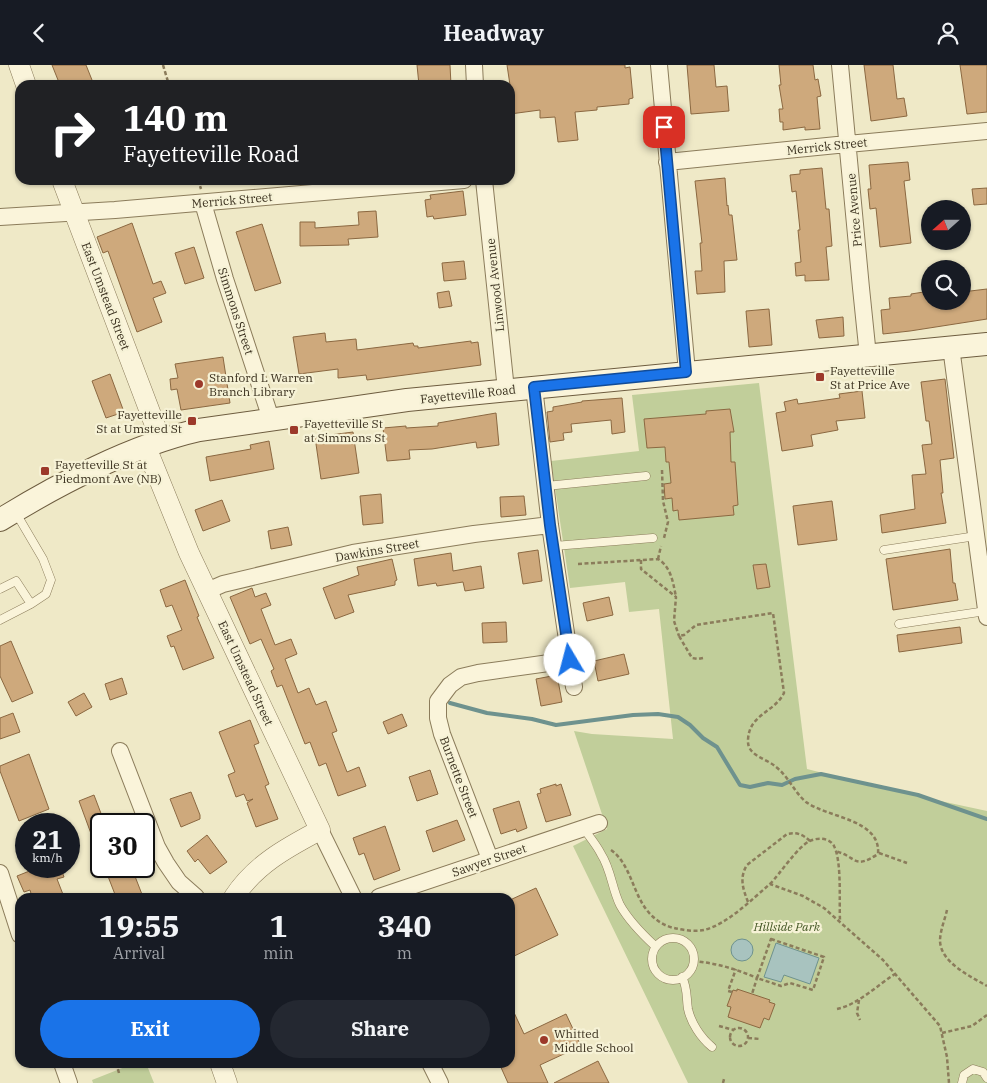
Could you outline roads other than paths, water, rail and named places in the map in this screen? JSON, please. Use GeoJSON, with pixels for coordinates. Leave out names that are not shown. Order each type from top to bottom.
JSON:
{"type":"FeatureCollection","features":[{"type":"Feature","properties":{"kind":"main road","name":"Fayetteville Road"},"geometry":{"type":"LineString","coordinates":[[7,515],[54,488],[153,444],[199,430],[407,400],[987,344]]}},
{"type":"Feature","properties":{"kind":"street"},"geometry":{"type":"LineString","coordinates":[[19,65],[24,80]]}},
{"type":"Feature","properties":{"kind":"street"},"geometry":{"type":"LineString","coordinates":[[474,65],[476,80]]}},
{"type":"Feature","properties":{"kind":"street"},"geometry":{"type":"LineString","coordinates":[[659,65],[686,372]]}},
{"type":"Feature","properties":{"kind":"street","name":"Price Avenue"},"geometry":{"type":"LineString","coordinates":[[840,65],[868,356]]}},
{"type":"Feature","properties":{"kind":"street","name":"Merrick Street"},"geometry":{"type":"LineString","coordinates":[[668,162],[987,131]]}},
{"type":"Feature","properties":{"kind":"street","name":"East Umstead Street"},"geometry":{"type":"LineString","coordinates":[[64,185],[153,444],[173,517],[351,893]]}},
{"type":"Feature","properties":{"kind":"street","name":"Merrick Street"},"geometry":{"type":"LineString","coordinates":[[0,217],[74,213],[202,197],[387,185]]}},
{"type":"Feature","properties":{"kind":"street","name":"Linwood Avenue"},"geometry":{"type":"LineString","coordinates":[[485,185],[506,390]]}},
{"type":"Feature","properties":{"kind":"street","name":"Simmons Street"},"geometry":{"type":"LineString","coordinates":[[202,197],[271,419]]}},
{"type":"Feature","properties":{"kind":"street"},"geometry":{"type":"LineString","coordinates":[[951,347],[987,614]]}},
{"type":"Feature","properties":{"kind":"street"},"geometry":{"type":"LineString","coordinates":[[534,387],[550,525],[574,687]]}},
{"type":"Feature","properties":{"kind":"street","name":"Dawkins Street"},"geometry":{"type":"LineString","coordinates":[[207,591],[223,584],[353,553],[474,534],[550,525]]}},
{"type":"Feature","properties":{"kind":"street","name":"Burnette Street"},"geometry":{"type":"LineString","coordinates":[[490,859],[442,734],[437,707],[442,695],[450,685],[461,677],[570,660]]}},
{"type":"Feature","properties":{"kind":"street"},"geometry":{"type":"LineString","coordinates":[[120,751],[162,855],[179,882],[191,893]]}},
{"type":"Feature","properties":{"kind":"street","name":"Sawyer Street"},"geometry":{"type":"LineString","coordinates":[[391,893],[592,825]]}},
{"type":"Feature","properties":{"kind":"street"},"geometry":{"type":"LineString","coordinates":[[237,893],[265,862],[287,847],[320,830]]}},
{"type":"Feature","properties":{"kind":"street"},"geometry":{"type":"LineString","coordinates":[[0,873],[4,902],[15,925]]}},
{"type":"Feature","properties":{"kind":"street"},"geometry":{"type":"LineString","coordinates":[[64,1068],[69,1083]]}},
{"type":"Feature","properties":{"kind":"street"},"geometry":{"type":"LineString","coordinates":[[222,1068],[226,1083]]}},
{"type":"Feature","properties":{"kind":"street"},"geometry":{"type":"LineString","coordinates":[[432,1068],[440,1083]]}},
{"type":"Feature","properties":{"kind":"lane"},"geometry":{"type":"LineString","coordinates":[[546,486],[646,476]]}},
{"type":"Feature","properties":{"kind":"lane"},"geometry":{"type":"LineString","coordinates":[[0,619],[31,604],[46,594],[51,580],[43,559],[7,515]]}},
{"type":"Feature","properties":{"kind":"lane"},"geometry":{"type":"LineString","coordinates":[[884,550],[976,536]]}},
{"type":"Feature","properties":{"kind":"lane"},"geometry":{"type":"LineString","coordinates":[[554,546],[652,538]]}},
{"type":"Feature","properties":{"kind":"lane"},"geometry":{"type":"LineString","coordinates":[[0,589],[16,581],[31,604]]}},
{"type":"Feature","properties":{"kind":"lane"},"geometry":{"type":"LineString","coordinates":[[899,624],[987,614]]}},
{"type":"Feature","properties":{"kind":"lane"},"geometry":{"type":"LineString","coordinates":[[592,825],[590,839],[601,853],[614,883],[620,904],[633,925],[655,946]]}},
{"type":"Feature","properties":{"kind":"lane"},"geometry":{"type":"LineString","coordinates":[[669,938],[678,938],[687,943],[691,949],[693,961],[688,973],[682,977],[670,980],[658,975],[652,964],[652,953],[655,946],[669,938]]}},
{"type":"Feature","properties":{"kind":"lane"},"geometry":{"type":"LineString","coordinates":[[682,977],[687,987],[688,1011],[694,1025],[706,1043],[712,1047]]}},
{"type":"Feature","properties":{"kind":"lane"},"geometry":{"type":"LineString","coordinates":[[962,1083],[964,1075],[973,1069],[983,1072],[987,1078]]}},
{"type":"Feature","properties":{"kind":"water"},"geometry":{"type":"Polygon","coordinates":[[[742,939],[750,942],[753,950],[750,958],[742,961],[734,958],[731,950],[734,942],[742,939]]]}},
{"type":"Feature","properties":{"kind":"water"},"geometry":{"type":"Polygon","coordinates":[[[776,943],[819,958],[810,984],[784,975],[781,982],[764,977],[776,943]]]}},
{"type":"Feature","properties":{"kind":"waterway"},"geometry":{"type":"LineString","coordinates":[[450,703],[487,713],[532,719],[556,725],[633,715],[658,714],[678,717],[717,747],[740,785],[750,787],[768,783],[782,785],[795,779],[821,774],[918,795],[987,819]]}},
{"type":"Feature","properties":{"kind":"place","name":"Fayetteville St at Price Ave"},"geometry":{"type":"Point","coordinates":[820,377]}},
{"type":"Feature","properties":{"kind":"place","name":"Stanford L Warren Branch Library"},"geometry":{"type":"Point","coordinates":[199,384]}},
{"type":"Feature","properties":{"kind":"place","name":"Fayetteville St at Umsted St"},"geometry":{"type":"Point","coordinates":[192,421]}},
{"type":"Feature","properties":{"kind":"place","name":"Fayetteville St at Simmons St"},"geometry":{"type":"Point","coordinates":[294,430]}},
{"type":"Feature","properties":{"kind":"place","name":"Fayetteville St at Piedmont Ave (NB)"},"geometry":{"type":"Point","coordinates":[45,471]}},
{"type":"Feature","properties":{"kind":"place","name":"Whitted Middle School"},"geometry":{"type":"Point","coordinates":[544,1040]}},
{"type":"Feature","properties":{"kind":"park label","name":"Hillside Park"},"geometry":{"type":"Point","coordinates":[787,926]}}]}
